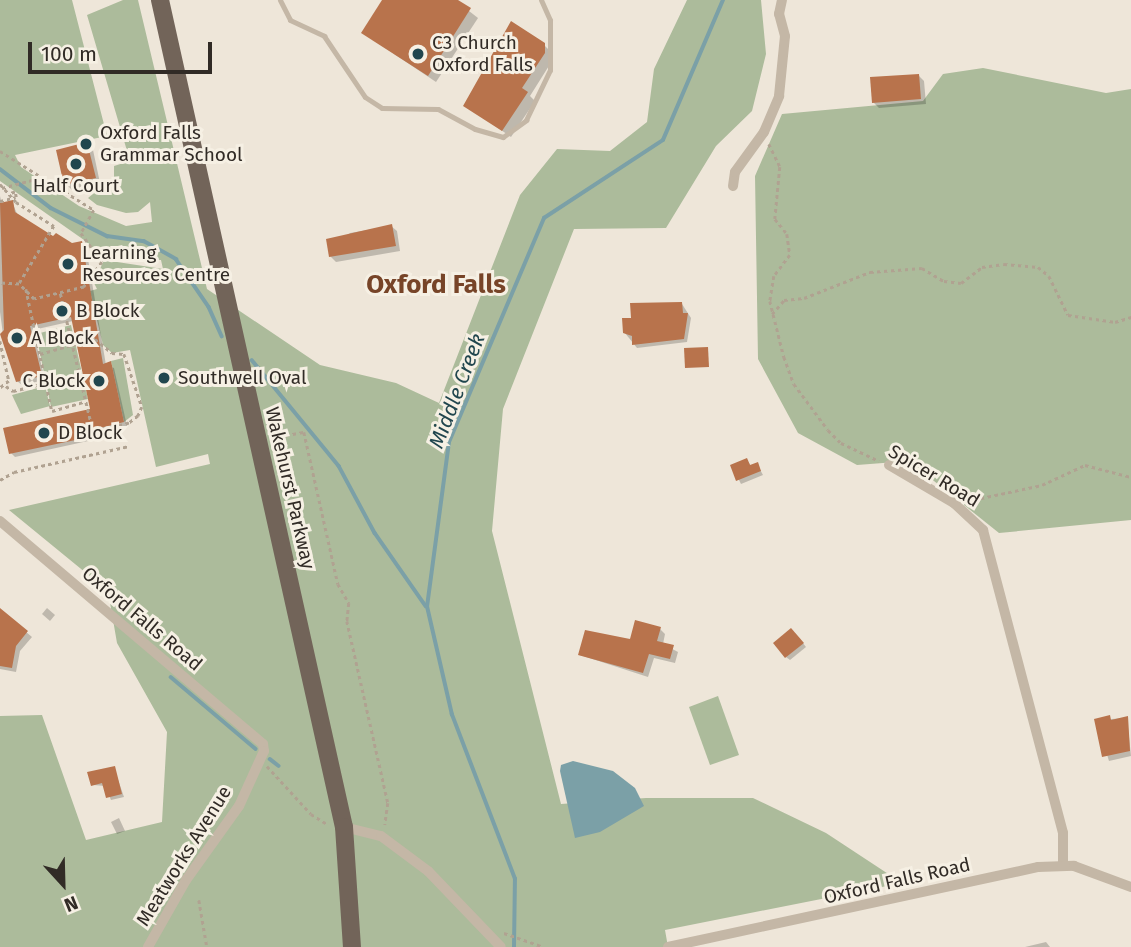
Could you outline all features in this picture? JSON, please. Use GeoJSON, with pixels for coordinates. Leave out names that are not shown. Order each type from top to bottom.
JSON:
{"type":"FeatureCollection","features":[{"type":"Feature","properties":{"kind":"main road","name":"Wakehurst Parkway"},"geometry":{"type":"LineString","coordinates":[[160,0],[344,827],[352,947]]}},
{"type":"Feature","properties":{"kind":"street"},"geometry":{"type":"LineString","coordinates":[[733,186],[735,172],[764,132],[779,96],[785,36],[779,14],[782,0]]}},
{"type":"Feature","properties":{"kind":"street","name":"Spicer Road"},"geometry":{"type":"LineString","coordinates":[[889,466],[954,503],[974,518],[989,545],[1063,833],[1063,865]]}},
{"type":"Feature","properties":{"kind":"street","name":"Oxford Falls Road"},"geometry":{"type":"LineString","coordinates":[[0,521],[262,744]]}},
{"type":"Feature","properties":{"kind":"street","name":"Meatworks Avenue"},"geometry":{"type":"LineString","coordinates":[[148,947],[186,880],[239,806],[260,760],[262,744]]}},
{"type":"Feature","properties":{"kind":"street"},"geometry":{"type":"LineString","coordinates":[[344,827],[353,826],[381,836],[428,871],[501,947]]}},
{"type":"Feature","properties":{"kind":"street","name":"Oxford Falls Road"},"geometry":{"type":"LineString","coordinates":[[675,946],[1063,865],[1131,887]]}},
{"type":"Feature","properties":{"kind":"lane"},"geometry":{"type":"LineString","coordinates":[[280,0],[290,20],[324,36],[365,97],[382,108],[438,109],[475,129],[503,137],[526,120],[550,70],[550,20],[541,0]]}},
{"type":"Feature","properties":{"kind":"path","name":"Spicer Road"},"geometry":{"type":"LineString","coordinates":[[764,132],[780,167],[775,219],[788,234],[790,255],[774,276],[772,314],[794,384],[810,409],[841,443],[889,466]]}},
{"type":"Feature","properties":{"kind":"path"},"geometry":{"type":"LineString","coordinates":[[0,151],[83,200],[94,210],[81,233],[100,257],[98,272],[84,287],[34,299],[19,284],[0,283]]}},
{"type":"Feature","properties":{"kind":"path"},"geometry":{"type":"LineString","coordinates":[[19,284],[54,226],[7,194],[1,186],[43,177]]}},
{"type":"Feature","properties":{"kind":"path"},"geometry":{"type":"LineString","coordinates":[[0,201],[16,197],[15,192],[7,194]]}},
{"type":"Feature","properties":{"kind":"path"},"geometry":{"type":"LineString","coordinates":[[772,314],[784,300],[804,298],[882,269],[922,268],[944,281],[961,283],[982,267],[1004,264],[1038,267],[1049,276],[1068,315],[1115,322],[1131,317]]}},
{"type":"Feature","properties":{"kind":"path"},"geometry":{"type":"LineString","coordinates":[[26,289],[52,411],[85,402]]}},
{"type":"Feature","properties":{"kind":"path"},"geometry":{"type":"LineString","coordinates":[[40,354],[72,345],[102,340],[112,353],[124,354],[142,407],[129,423],[93,433],[85,402],[72,345],[60,293]]}},
{"type":"Feature","properties":{"kind":"path"},"geometry":{"type":"LineString","coordinates":[[0,341],[6,386],[13,391],[46,383]]}},
{"type":"Feature","properties":{"kind":"path"},"geometry":{"type":"LineString","coordinates":[[0,388],[6,386]]}},
{"type":"Feature","properties":{"kind":"path"},"geometry":{"type":"LineString","coordinates":[[258,441],[304,432],[338,584],[349,603],[347,621],[388,803],[381,836]]}},
{"type":"Feature","properties":{"kind":"path"},"geometry":{"type":"LineString","coordinates":[[0,481],[14,472],[129,446]]}},
{"type":"Feature","properties":{"kind":"path"},"geometry":{"type":"LineString","coordinates":[[954,503],[1042,485],[1085,465],[1131,477]]}},
{"type":"Feature","properties":{"kind":"path"},"geometry":{"type":"LineString","coordinates":[[260,760],[311,814],[331,826],[344,827]]}},
{"type":"Feature","properties":{"kind":"path"},"geometry":{"type":"LineString","coordinates":[[200,900],[207,947]]}},
{"type":"Feature","properties":{"kind":"path"},"geometry":{"type":"LineString","coordinates":[[493,930],[544,947]]}},
{"type":"Feature","properties":{"kind":"green space"},"geometry":{"type":"Polygon","coordinates":[[[0,0],[72,0],[107,136],[15,155],[21,167],[79,206],[126,226],[152,222],[150,202],[138,212],[126,213],[97,205],[88,198],[114,177],[114,166],[130,161],[87,15],[123,0],[138,0],[207,289],[320,365],[396,383],[439,403],[520,195],[557,149],[610,151],[647,122],[654,69],[687,0],[761,0],[766,54],[752,111],[716,146],[666,228],[574,229],[503,409],[492,531],[561,804],[646,798],[753,798],[826,833],[902,883],[665,930],[668,947],[0,947],[0,716],[42,715],[86,840],[162,822],[167,732],[117,643],[108,591],[9,510],[210,464],[208,454],[156,467],[130,350],[112,353],[103,345],[90,291],[97,289],[94,283],[104,260],[163,269],[161,260],[100,257],[84,240],[0,181],[0,0]]]}},
{"type":"Feature","properties":{"kind":"green space"},"geometry":{"type":"Polygon","coordinates":[[[983,68],[1106,93],[1131,89],[1131,520],[999,533],[909,461],[857,465],[798,433],[758,359],[755,176],[782,114],[923,101],[943,74],[983,68]]]}},
{"type":"Feature","properties":{"kind":"green space"},"geometry":{"type":"Polygon","coordinates":[[[71,325],[88,399],[51,407],[36,334],[71,325]]]}},
{"type":"Feature","properties":{"kind":"green space"},"geometry":{"type":"Polygon","coordinates":[[[123,358],[133,415],[124,422],[111,361],[123,358]]]}},
{"type":"Feature","properties":{"kind":"green space"},"geometry":{"type":"Polygon","coordinates":[[[45,386],[50,406],[21,414],[12,395],[45,386]]]}},
{"type":"Feature","properties":{"kind":"green space"},"geometry":{"type":"Polygon","coordinates":[[[718,696],[739,755],[710,765],[689,707],[718,696]]]}},
{"type":"Feature","properties":{"kind":"water"},"geometry":{"type":"Polygon","coordinates":[[[573,761],[613,771],[635,788],[644,806],[600,832],[575,838],[560,771],[561,765],[573,761]]]}},
{"type":"Feature","properties":{"kind":"building","name":"C3 Church Oxford Falls"},"geometry":{"type":"Polygon","coordinates":[[[382,0],[458,0],[471,8],[428,76],[361,33],[382,0]]]}},
{"type":"Feature","properties":{"kind":"building"},"geometry":{"type":"Polygon","coordinates":[[[511,21],[545,43],[545,53],[522,88],[528,92],[502,131],[463,106],[511,21]]]}},
{"type":"Feature","properties":{"kind":"building"},"geometry":{"type":"Polygon","coordinates":[[[919,74],[921,99],[872,103],[870,77],[919,74]]]}},
{"type":"Feature","properties":{"kind":"building","name":"Half Court"},"geometry":{"type":"Polygon","coordinates":[[[87,142],[96,178],[64,185],[56,150],[87,142]]]}},
{"type":"Feature","properties":{"kind":"building"},"geometry":{"type":"Polygon","coordinates":[[[13,200],[15,212],[53,236],[56,233],[72,243],[82,241],[103,364],[111,361],[124,422],[84,432],[85,438],[9,454],[3,428],[90,409],[71,317],[30,326],[42,376],[16,382],[0,334],[4,330],[0,203],[13,200]]]}},
{"type":"Feature","properties":{"kind":"building"},"geometry":{"type":"Polygon","coordinates":[[[392,224],[396,246],[329,257],[326,239],[392,224]]]}},
{"type":"Feature","properties":{"kind":"building"},"geometry":{"type":"Polygon","coordinates":[[[682,302],[683,313],[688,313],[684,339],[632,345],[632,336],[623,333],[622,318],[631,318],[630,303],[682,302]]]}},
{"type":"Feature","properties":{"kind":"building"},"geometry":{"type":"Polygon","coordinates":[[[708,347],[709,367],[685,368],[684,348],[708,347]]]}},
{"type":"Feature","properties":{"kind":"building"},"geometry":{"type":"Polygon","coordinates":[[[747,458],[750,465],[758,462],[761,471],[736,481],[730,465],[747,458]]]}},
{"type":"Feature","properties":{"kind":"building"},"geometry":{"type":"Polygon","coordinates":[[[0,608],[28,631],[16,646],[12,668],[0,666],[0,608]]]}},
{"type":"Feature","properties":{"kind":"building"},"geometry":{"type":"Polygon","coordinates":[[[635,620],[661,627],[657,641],[674,645],[670,659],[649,654],[643,673],[578,655],[585,630],[630,639],[635,620]]]}},
{"type":"Feature","properties":{"kind":"building"},"geometry":{"type":"Polygon","coordinates":[[[791,628],[804,643],[785,658],[773,643],[791,628]]]}},
{"type":"Feature","properties":{"kind":"building"},"geometry":{"type":"Polygon","coordinates":[[[1110,715],[1111,720],[1128,716],[1130,751],[1102,757],[1094,719],[1110,715]]]}},
{"type":"Feature","properties":{"kind":"building"},"geometry":{"type":"Polygon","coordinates":[[[115,766],[122,794],[106,798],[102,783],[91,786],[87,772],[115,766]]]}},
{"type":"Feature","properties":{"kind":"waterway","name":"Middle Creek"},"geometry":{"type":"LineString","coordinates":[[514,947],[515,879],[452,715],[427,607],[449,442],[544,218],[663,140],[723,0]]}},
{"type":"Feature","properties":{"kind":"waterway"},"geometry":{"type":"LineString","coordinates":[[0,169],[51,208],[107,236],[144,241],[176,259],[209,307],[222,336]]}},
{"type":"Feature","properties":{"kind":"waterway"},"geometry":{"type":"LineString","coordinates":[[252,360],[339,466],[375,533],[426,606]]}},
{"type":"Feature","properties":{"kind":"waterway"},"geometry":{"type":"LineString","coordinates":[[171,677],[256,749]]}},
{"type":"Feature","properties":{"kind":"waterway"},"geometry":{"type":"LineString","coordinates":[[270,759],[279,766]]}},
{"type":"Feature","properties":{"kind":"place","name":"C3 Church Oxford Falls"},"geometry":{"type":"Point","coordinates":[418,54]}},
{"type":"Feature","properties":{"kind":"place","name":"Oxford Falls Grammar School"},"geometry":{"type":"Point","coordinates":[86,144]}},
{"type":"Feature","properties":{"kind":"place","name":"Half Court"},"geometry":{"type":"Point","coordinates":[76,164]}},
{"type":"Feature","properties":{"kind":"place","name":"Learning Resources Centre"},"geometry":{"type":"Point","coordinates":[68,264]}},
{"type":"Feature","properties":{"kind":"place","name":"B Block"},"geometry":{"type":"Point","coordinates":[62,311]}},
{"type":"Feature","properties":{"kind":"place","name":"A Block"},"geometry":{"type":"Point","coordinates":[17,338]}},
{"type":"Feature","properties":{"kind":"place","name":"Southwell Oval"},"geometry":{"type":"Point","coordinates":[164,378]}},
{"type":"Feature","properties":{"kind":"place","name":"C Block"},"geometry":{"type":"Point","coordinates":[99,381]}},
{"type":"Feature","properties":{"kind":"place","name":"D Block"},"geometry":{"type":"Point","coordinates":[44,433]}},
{"type":"Feature","properties":{"kind":"district","name":"Oxford Falls"},"geometry":{"type":"Point","coordinates":[436,285]}}]}
